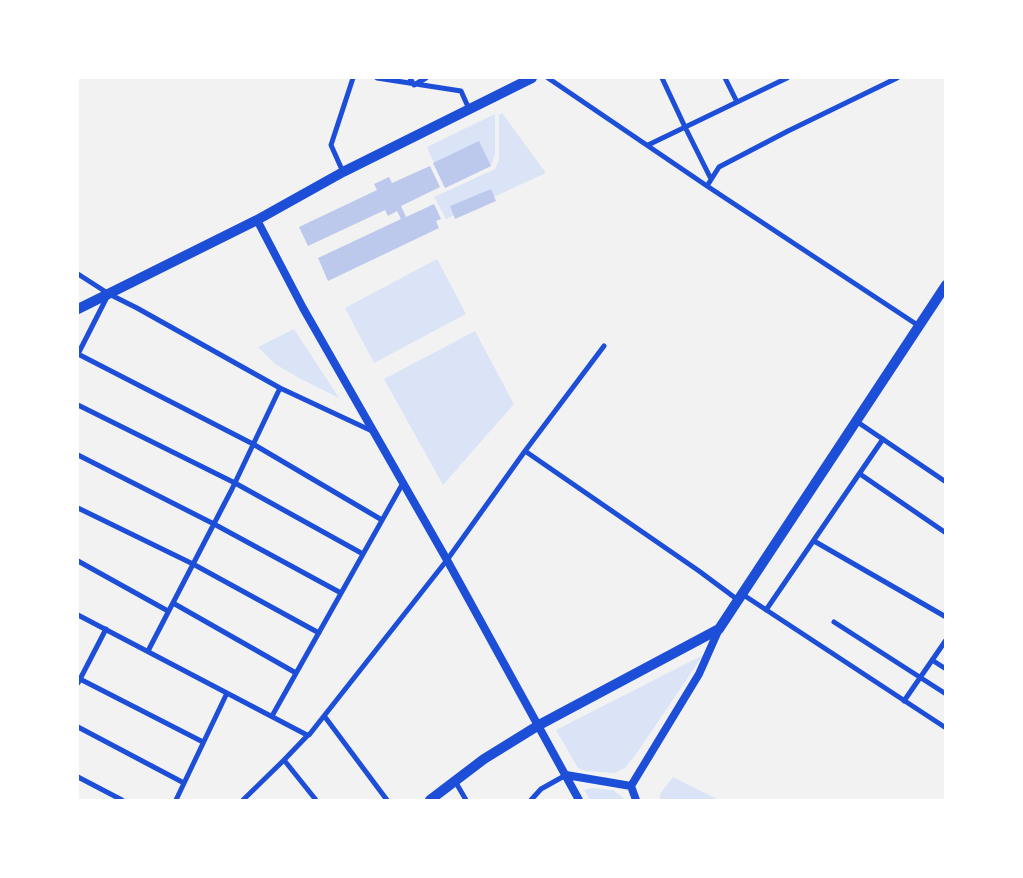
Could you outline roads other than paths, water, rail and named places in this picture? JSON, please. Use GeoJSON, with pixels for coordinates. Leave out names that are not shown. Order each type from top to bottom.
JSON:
{"type":"FeatureCollection","features":[{"type":"Feature","properties":{"kind":"main road"},"geometry":{"type":"LineString","coordinates":[[78,309],[257,220],[343,172],[532,78]]}},
{"type":"Feature","properties":{"kind":"main road"},"geometry":{"type":"LineString","coordinates":[[430,800],[484,759],[539,725],[719,628],[946,286]]}},
{"type":"Feature","properties":{"kind":"street"},"geometry":{"type":"LineString","coordinates":[[343,172],[331,145],[353,78]]}},
{"type":"Feature","properties":{"kind":"street"},"geometry":{"type":"LineString","coordinates":[[377,78],[461,92],[469,109]]}},
{"type":"Feature","properties":{"kind":"street"},"geometry":{"type":"LineString","coordinates":[[410,78],[414,85]]}},
{"type":"Feature","properties":{"kind":"street"},"geometry":{"type":"LineString","coordinates":[[414,85],[426,78]]}},
{"type":"Feature","properties":{"kind":"street"},"geometry":{"type":"LineString","coordinates":[[548,78],[919,326]]}},
{"type":"Feature","properties":{"kind":"street"},"geometry":{"type":"LineString","coordinates":[[662,78],[711,179]]}},
{"type":"Feature","properties":{"kind":"street"},"geometry":{"type":"LineString","coordinates":[[725,78],[736,102]]}},
{"type":"Feature","properties":{"kind":"street"},"geometry":{"type":"LineString","coordinates":[[648,145],[785,78]]}},
{"type":"Feature","properties":{"kind":"street"},"geometry":{"type":"LineString","coordinates":[[707,186],[719,167],[897,78]]}},
{"type":"Feature","properties":{"kind":"street"},"geometry":{"type":"LineString","coordinates":[[257,220],[303,308],[447,560],[579,800]]}},
{"type":"Feature","properties":{"kind":"street"},"geometry":{"type":"LineString","coordinates":[[78,274],[109,294],[280,388],[372,431]]}},
{"type":"Feature","properties":{"kind":"street"},"geometry":{"type":"LineString","coordinates":[[109,294],[78,354],[253,444],[382,520]]}},
{"type":"Feature","properties":{"kind":"street"},"geometry":{"type":"LineString","coordinates":[[244,800],[309,735],[324,717],[447,560],[525,451],[604,346]]}},
{"type":"Feature","properties":{"kind":"street"},"geometry":{"type":"LineString","coordinates":[[148,651],[235,483],[280,388]]}},
{"type":"Feature","properties":{"kind":"street"},"geometry":{"type":"LineString","coordinates":[[78,405],[235,483],[363,554]]}},
{"type":"Feature","properties":{"kind":"street"},"geometry":{"type":"LineString","coordinates":[[856,421],[946,482]]}},
{"type":"Feature","properties":{"kind":"street"},"geometry":{"type":"LineString","coordinates":[[766,610],[883,439]]}},
{"type":"Feature","properties":{"kind":"street"},"geometry":{"type":"LineString","coordinates":[[525,451],[699,571],[740,597],[766,610],[946,728]]}},
{"type":"Feature","properties":{"kind":"street"},"geometry":{"type":"LineString","coordinates":[[78,455],[214,524],[341,593]]}},
{"type":"Feature","properties":{"kind":"street"},"geometry":{"type":"LineString","coordinates":[[860,474],[946,533]]}},
{"type":"Feature","properties":{"kind":"street"},"geometry":{"type":"LineString","coordinates":[[272,716],[403,483]]}},
{"type":"Feature","properties":{"kind":"street"},"geometry":{"type":"LineString","coordinates":[[78,508],[193,564],[319,632]]}},
{"type":"Feature","properties":{"kind":"street"},"geometry":{"type":"LineString","coordinates":[[814,541],[946,617]]}},
{"type":"Feature","properties":{"kind":"street"},"geometry":{"type":"LineString","coordinates":[[78,561],[168,611]]}},
{"type":"Feature","properties":{"kind":"street"},"geometry":{"type":"LineString","coordinates":[[173,603],[296,673]]}},
{"type":"Feature","properties":{"kind":"street"},"geometry":{"type":"LineString","coordinates":[[78,615],[309,735]]}},
{"type":"Feature","properties":{"kind":"street"},"geometry":{"type":"LineString","coordinates":[[834,622],[946,694]]}},
{"type":"Feature","properties":{"kind":"street"},"geometry":{"type":"LineString","coordinates":[[631,786],[698,674],[719,628]]}},
{"type":"Feature","properties":{"kind":"street"},"geometry":{"type":"LineString","coordinates":[[106,629],[78,680],[203,742]]}},
{"type":"Feature","properties":{"kind":"street"},"geometry":{"type":"LineString","coordinates":[[904,701],[946,640]]}},
{"type":"Feature","properties":{"kind":"street"},"geometry":{"type":"LineString","coordinates":[[932,660],[946,670]]}},
{"type":"Feature","properties":{"kind":"street"},"geometry":{"type":"LineString","coordinates":[[176,800],[227,692]]}},
{"type":"Feature","properties":{"kind":"street"},"geometry":{"type":"LineString","coordinates":[[324,717],[388,800]]}},
{"type":"Feature","properties":{"kind":"street"},"geometry":{"type":"LineString","coordinates":[[78,727],[184,783]]}},
{"type":"Feature","properties":{"kind":"street"},"geometry":{"type":"LineString","coordinates":[[284,760],[316,800]]}},
{"type":"Feature","properties":{"kind":"street"},"geometry":{"type":"LineString","coordinates":[[531,800],[541,789],[566,775],[631,786]]}},
{"type":"Feature","properties":{"kind":"street"},"geometry":{"type":"LineString","coordinates":[[78,778],[122,800]]}},
{"type":"Feature","properties":{"kind":"street"},"geometry":{"type":"LineString","coordinates":[[455,781],[466,800]]}},
{"type":"Feature","properties":{"kind":"street"},"geometry":{"type":"LineString","coordinates":[[631,786],[636,800]]}}]}
